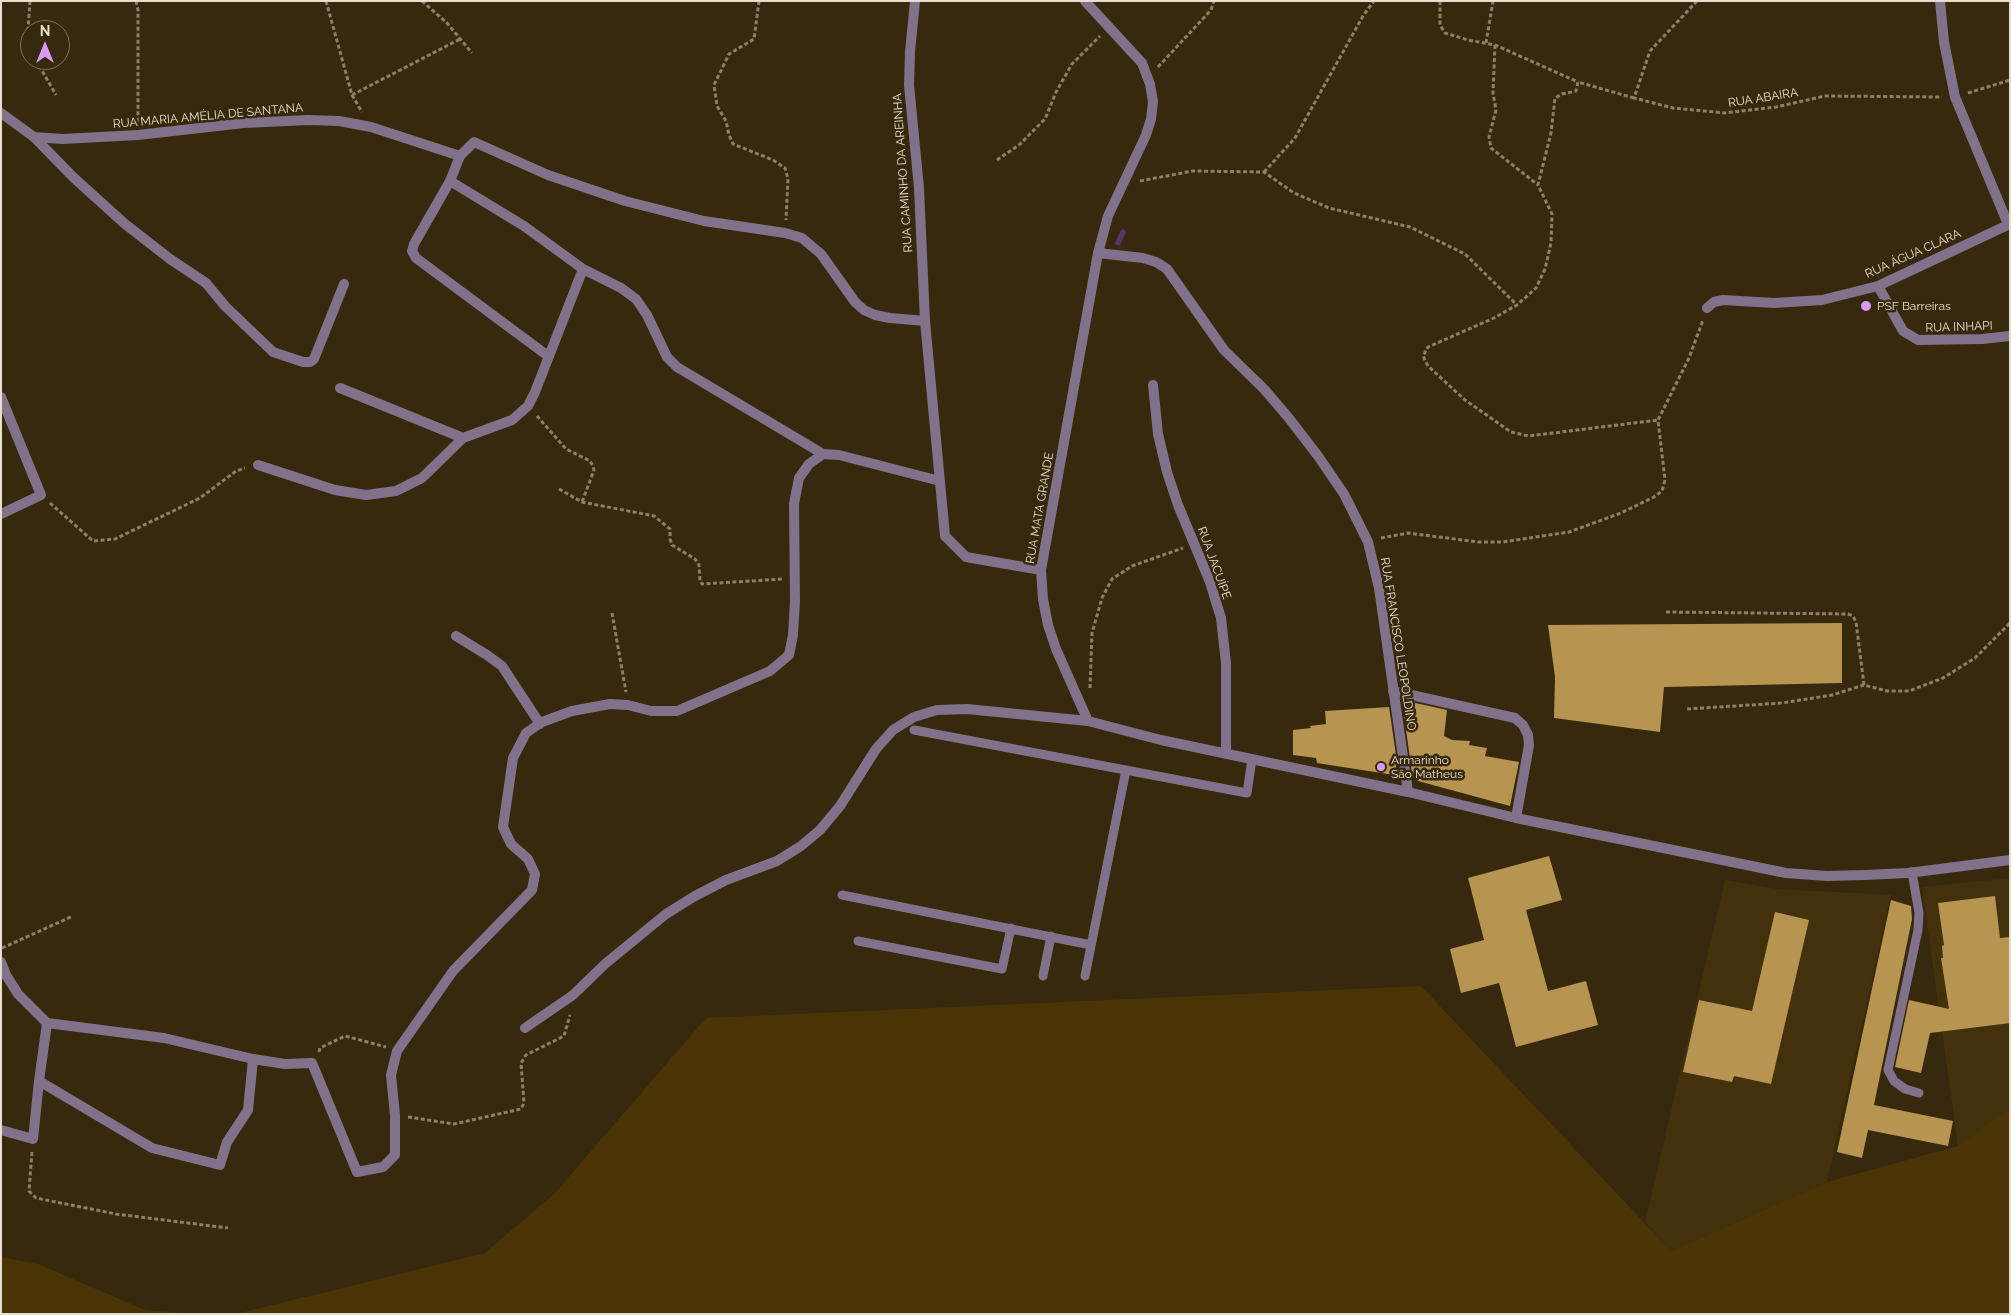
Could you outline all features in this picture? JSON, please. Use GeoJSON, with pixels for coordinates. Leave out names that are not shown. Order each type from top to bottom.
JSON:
{"type":"FeatureCollection","features":[{"type":"Feature","properties":{"kind":"street","name":"RUA CAMINHO DA AREINHA"},"geometry":{"type":"LineString","coordinates":[[915,1],[909,86],[919,188],[925,321],[945,536],[966,557],[1041,570]]}},
{"type":"Feature","properties":{"kind":"street","name":"RUA MATA GRANDE"},"geometry":{"type":"LineString","coordinates":[[1085,1],[1110,26],[1142,64],[1150,84],[1153,102],[1146,135],[1108,216],[1098,253],[1041,570],[1043,599],[1048,626],[1056,649],[1088,721]]}},
{"type":"Feature","properties":{"kind":"street"},"geometry":{"type":"LineString","coordinates":[[1940,1],[1944,42],[1955,97],[2009,224]]}},
{"type":"Feature","properties":{"kind":"street"},"geometry":{"type":"LineString","coordinates":[[1,113],[34,137],[73,177],[125,224],[170,259],[206,283],[225,306],[273,352],[303,362],[310,362],[314,359],[344,284]]}},
{"type":"Feature","properties":{"kind":"street","name":"RUA MARIA AMÉLIA DE SANTANA"},"geometry":{"type":"LineString","coordinates":[[34,137],[63,139],[138,135],[244,123],[308,120],[339,121],[371,127],[460,156]]}},
{"type":"Feature","properties":{"kind":"street"},"geometry":{"type":"LineString","coordinates":[[548,356],[416,258],[412,251],[414,244],[450,181],[460,156],[474,142],[548,175],[625,201],[704,221],[785,233],[802,238],[821,254],[855,302],[864,310],[875,315],[890,318],[925,321]]}},
{"type":"Feature","properties":{"kind":"street"},"geometry":{"type":"LineString","coordinates":[[450,181],[524,226],[583,269],[621,288],[636,299],[647,315],[667,358],[676,367],[823,454],[839,455],[940,481]]}},
{"type":"Feature","properties":{"kind":"street","name":"RUA ÁGUA CLARA"},"geometry":{"type":"LineString","coordinates":[[1707,308],[1714,302],[1723,300],[1774,303],[1822,300],[1878,286],[2009,224]]}},
{"type":"Feature","properties":{"kind":"street","name":"RUA FRANCISCO LEOPOLDINO"},"geometry":{"type":"LineString","coordinates":[[1098,253],[1143,258],[1156,262],[1167,269],[1224,350],[1264,389],[1318,456],[1344,494],[1368,542],[1379,588],[1408,792]]}},
{"type":"Feature","properties":{"kind":"street"},"geometry":{"type":"LineString","coordinates":[[258,464],[335,490],[366,495],[396,490],[422,478],[463,438],[512,420],[528,406],[583,269]]}},
{"type":"Feature","properties":{"kind":"street","name":"RUA INHAPI"},"geometry":{"type":"LineString","coordinates":[[1878,286],[1903,331],[1918,340],[1982,339],[2010,336]]}},
{"type":"Feature","properties":{"kind":"street","name":"RUA JACUÍPE"},"geometry":{"type":"LineString","coordinates":[[1153,385],[1158,434],[1167,472],[1221,618],[1226,663],[1226,753]]}},
{"type":"Feature","properties":{"kind":"street"},"geometry":{"type":"LineString","coordinates":[[340,388],[463,438]]}},
{"type":"Feature","properties":{"kind":"street"},"geometry":{"type":"LineString","coordinates":[[1,397],[41,495],[1,514]]}},
{"type":"Feature","properties":{"kind":"street"},"geometry":{"type":"LineString","coordinates":[[1,962],[6,975],[18,994],[48,1023],[164,1038],[253,1059],[285,1064],[312,1063],[357,1172],[384,1167],[395,1155],[395,1115],[391,1076],[397,1051],[453,971],[532,890],[535,874],[528,859],[511,844],[503,827],[513,758],[526,733],[540,724],[572,711],[610,704],[628,705],[651,710],[676,711],[770,671],[789,654],[793,635],[795,578],[794,504],[799,478],[809,464],[823,454]]}},
{"type":"Feature","properties":{"kind":"street"},"geometry":{"type":"LineString","coordinates":[[456,636],[487,654],[502,666],[540,724]]}},
{"type":"Feature","properties":{"kind":"street"},"geometry":{"type":"LineString","coordinates":[[1393,691],[1514,718],[1523,725],[1528,735],[1529,745],[1516,818]]}},
{"type":"Feature","properties":{"kind":"street"},"geometry":{"type":"LineString","coordinates":[[525,1028],[573,995],[605,964],[666,914],[694,896],[726,880],[778,861],[801,846],[820,830],[840,806],[876,749],[893,730],[914,717],[937,710],[968,709],[1088,721],[1161,740],[1408,792],[1516,818],[1786,873],[1827,876],[1912,872],[2010,860]]}},
{"type":"Feature","properties":{"kind":"street"},"geometry":{"type":"LineString","coordinates":[[1,1130],[33,1140],[39,1081],[48,1023]]}},
{"type":"Feature","properties":{"kind":"street"},"geometry":{"type":"LineString","coordinates":[[39,1081],[152,1148],[220,1165],[227,1142],[248,1110],[253,1059]]}},
{"type":"Feature","properties":{"kind":"lane"},"geometry":{"type":"LineString","coordinates":[[914,730],[1247,793],[1252,759]]}},
{"type":"Feature","properties":{"kind":"lane"},"geometry":{"type":"LineString","coordinates":[[1085,976],[1126,770]]}},
{"type":"Feature","properties":{"kind":"lane"},"geometry":{"type":"LineString","coordinates":[[1912,872],[1919,913],[1918,930],[1888,1070],[1894,1081],[1906,1089],[1919,1093]]}},
{"type":"Feature","properties":{"kind":"lane"},"geometry":{"type":"LineString","coordinates":[[842,895],[1091,944]]}},
{"type":"Feature","properties":{"kind":"lane"},"geometry":{"type":"LineString","coordinates":[[858,941],[1002,969],[1011,928]]}},
{"type":"Feature","properties":{"kind":"lane"},"geometry":{"type":"LineString","coordinates":[[1043,976],[1051,936]]}},
{"type":"Feature","properties":{"kind":"path"},"geometry":{"type":"LineString","coordinates":[[29,20],[30,1]]}},
{"type":"Feature","properties":{"kind":"path"},"geometry":{"type":"LineString","coordinates":[[136,1],[138,10],[138,135]]}},
{"type":"Feature","properties":{"kind":"path"},"geometry":{"type":"LineString","coordinates":[[326,1],[352,95],[371,127]]}},
{"type":"Feature","properties":{"kind":"path"},"geometry":{"type":"LineString","coordinates":[[422,1],[447,23],[472,53]]}},
{"type":"Feature","properties":{"kind":"path"},"geometry":{"type":"LineString","coordinates":[[760,1],[754,39],[729,54],[714,86],[717,106],[726,121],[733,144],[773,160],[784,168],[788,179],[785,233]]}},
{"type":"Feature","properties":{"kind":"path"},"geometry":{"type":"LineString","coordinates":[[1146,73],[1160,66],[1211,10],[1214,1]]}},
{"type":"Feature","properties":{"kind":"path"},"geometry":{"type":"LineString","coordinates":[[1264,172],[1295,138],[1363,16],[1374,1]]}},
{"type":"Feature","properties":{"kind":"path","name":"RUA ABAIRA"},"geometry":{"type":"LineString","coordinates":[[1440,1],[1440,25],[1445,33],[1495,45],[1578,82],[1673,108],[1725,113],[1776,107],[1825,96],[1955,97],[2010,80]]}},
{"type":"Feature","properties":{"kind":"path"},"geometry":{"type":"LineString","coordinates":[[1486,43],[1493,1]]}},
{"type":"Feature","properties":{"kind":"path"},"geometry":{"type":"LineString","coordinates":[[1634,98],[1650,51],[1697,1]]}},
{"type":"Feature","properties":{"kind":"path"},"geometry":{"type":"LineString","coordinates":[[997,160],[1019,145],[1045,118],[1056,92],[1072,64],[1110,26]]}},
{"type":"Feature","properties":{"kind":"path"},"geometry":{"type":"LineString","coordinates":[[352,95],[460,39]]}},
{"type":"Feature","properties":{"kind":"path"},"geometry":{"type":"LineString","coordinates":[[1495,45],[1493,93],[1496,110],[1489,138],[1491,148],[1538,185],[1552,214],[1550,243],[1545,269],[1536,288],[1517,304],[1494,318],[1428,347],[1423,356],[1428,366],[1466,400],[1511,432],[1529,436],[1658,420]]}},
{"type":"Feature","properties":{"kind":"path"},"geometry":{"type":"LineString","coordinates":[[42,70],[56,95]]}},
{"type":"Feature","properties":{"kind":"path"},"geometry":{"type":"LineString","coordinates":[[1538,185],[1550,133],[1555,98],[1562,94],[1576,91],[1578,82]]}},
{"type":"Feature","properties":{"kind":"path"},"geometry":{"type":"LineString","coordinates":[[1124,183],[1193,172],[1264,172],[1294,194],[1328,208],[1410,227],[1464,254],[1517,304]]}},
{"type":"Feature","properties":{"kind":"path"},"geometry":{"type":"LineString","coordinates":[[1368,542],[1408,533],[1478,542],[1503,542],[1569,532],[1621,513],[1654,497],[1662,491],[1665,480],[1658,420],[1689,358],[1707,308]]}},
{"type":"Feature","properties":{"kind":"path"},"geometry":{"type":"LineString","coordinates":[[528,406],[566,449],[590,462],[593,466],[594,470],[582,502]]}},
{"type":"Feature","properties":{"kind":"path"},"geometry":{"type":"LineString","coordinates":[[41,495],[93,541],[115,539],[200,498],[236,471],[258,464]]}},
{"type":"Feature","properties":{"kind":"path"},"geometry":{"type":"LineString","coordinates":[[558,489],[582,502],[654,516],[670,529],[672,545],[695,559],[702,584],[795,578]]}},
{"type":"Feature","properties":{"kind":"path"},"geometry":{"type":"LineString","coordinates":[[1090,692],[1092,633],[1102,598],[1112,579],[1132,566],[1195,544]]}},
{"type":"Feature","properties":{"kind":"path"},"geometry":{"type":"LineString","coordinates":[[1666,612],[1848,614],[1853,616],[1856,622],[1864,685]]}},
{"type":"Feature","properties":{"kind":"path"},"geometry":{"type":"LineString","coordinates":[[612,613],[628,705]]}},
{"type":"Feature","properties":{"kind":"path"},"geometry":{"type":"LineString","coordinates":[[1688,709],[1782,702],[1832,695],[1864,685],[1887,691],[1908,691],[1943,678],[1975,658],[2010,623]]}},
{"type":"Feature","properties":{"kind":"path"},"geometry":{"type":"LineString","coordinates":[[1,948],[73,916]]}},
{"type":"Feature","properties":{"kind":"path"},"geometry":{"type":"LineString","coordinates":[[395,1115],[454,1124],[521,1110],[524,1103],[521,1063],[526,1055],[564,1036],[568,1026],[573,995]]}},
{"type":"Feature","properties":{"kind":"path"},"geometry":{"type":"LineString","coordinates":[[312,1063],[320,1048],[345,1036],[397,1051]]}},
{"type":"Feature","properties":{"kind":"path"},"geometry":{"type":"LineString","coordinates":[[33,1140],[29,1184],[30,1190],[36,1198],[116,1214],[228,1228]]}},
{"type":"Feature","properties":{"kind":"shaded area"},"geometry":{"type":"Polygon","coordinates":[[[2010,878],[2010,1111],[2006,1111],[1958,1146],[1922,887],[2010,878]]]}},
{"type":"Feature","properties":{"kind":"shaded area"},"geometry":{"type":"Polygon","coordinates":[[[1725,880],[1777,889],[1891,895],[1827,1182],[1671,1251],[1645,1222],[1725,880]]]}},
{"type":"Feature","properties":{"kind":"shaded area"},"geometry":{"type":"Polygon","coordinates":[[[1421,986],[1671,1251],[1827,1182],[1958,1146],[2006,1111],[2010,1111],[2010,1314],[236,1314],[485,1253],[554,1194],[706,1018],[1421,986]]]}},
{"type":"Feature","properties":{"kind":"shaded area"},"geometry":{"type":"Polygon","coordinates":[[[1,1257],[38,1264],[145,1310],[194,1314],[1,1314],[1,1257]]]}},
{"type":"Feature","properties":{"kind":"building"},"geometry":{"type":"Polygon","coordinates":[[[1842,623],[1842,683],[1664,687],[1660,732],[1554,718],[1555,677],[1548,625],[1842,623]]]}},
{"type":"Feature","properties":{"kind":"building"},"geometry":{"type":"Polygon","coordinates":[[[1402,700],[1447,710],[1444,736],[1452,740],[1470,741],[1469,745],[1487,748],[1485,756],[1519,762],[1510,806],[1418,781],[1412,773],[1402,700]]]}},
{"type":"Feature","properties":{"kind":"building"},"geometry":{"type":"Polygon","coordinates":[[[1389,707],[1397,762],[1394,775],[1317,763],[1316,758],[1293,755],[1293,730],[1326,724],[1325,711],[1389,707]]]}},
{"type":"Feature","properties":{"kind":"building"},"geometry":{"type":"Polygon","coordinates":[[[1549,856],[1562,900],[1526,910],[1548,991],[1586,981],[1598,1025],[1516,1047],[1499,983],[1461,993],[1450,949],[1484,940],[1468,878],[1549,856]]]}},
{"type":"Feature","properties":{"kind":"building"},"geometry":{"type":"Polygon","coordinates":[[[1995,896],[2000,938],[2010,937],[2010,1023],[1930,1033],[1921,1073],[1895,1067],[1909,1000],[1949,1009],[1941,958],[1943,958],[1942,946],[1944,945],[1938,903],[1995,896]]]}},
{"type":"Feature","properties":{"kind":"building"},"geometry":{"type":"Polygon","coordinates":[[[1891,900],[1911,906],[1912,919],[1874,1105],[1953,1121],[1948,1146],[1868,1130],[1862,1158],[1837,1152],[1891,900]]]}},
{"type":"Feature","properties":{"kind":"building"},"geometry":{"type":"Polygon","coordinates":[[[1775,912],[1809,920],[1771,1084],[1734,1076],[1732,1082],[1683,1072],[1699,1000],[1752,1011],[1775,912]]]}},
{"type":"Feature","properties":{"kind":"waterway"},"geometry":{"type":"LineString","coordinates":[[1118,243],[1123,232]]}},
{"type":"Feature","properties":{"kind":"place","name":"PSF Barreiras"},"geometry":{"type":"Point","coordinates":[1866,306]}},
{"type":"Feature","properties":{"kind":"place","name":"Armarinho São Matheus"},"geometry":{"type":"Point","coordinates":[1381,767]}}]}
